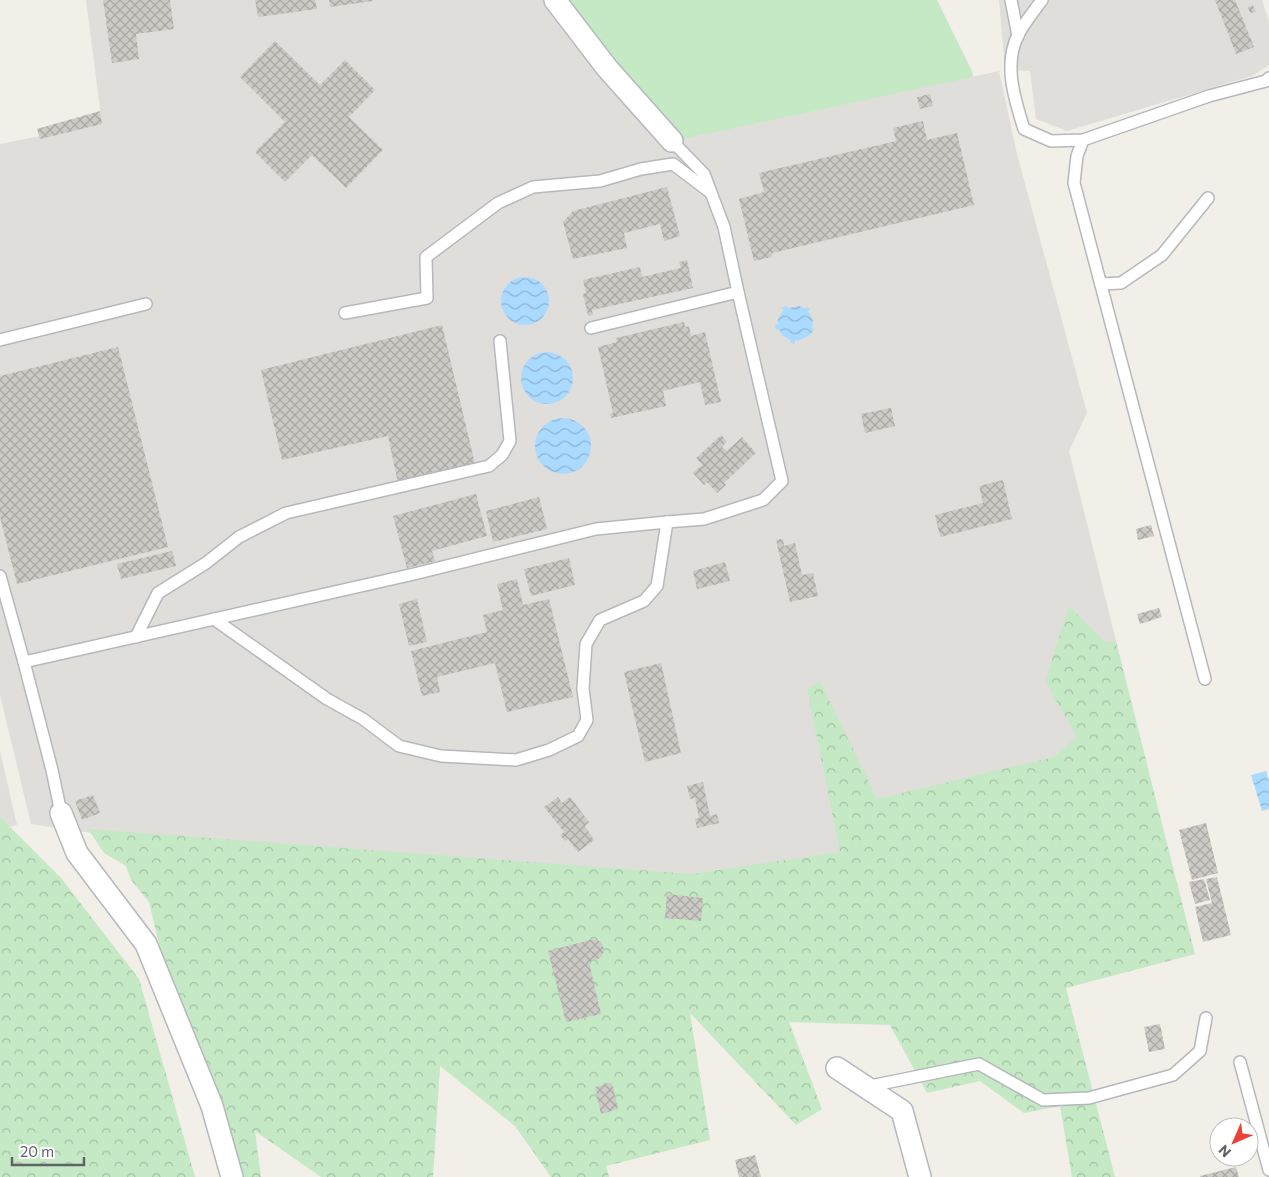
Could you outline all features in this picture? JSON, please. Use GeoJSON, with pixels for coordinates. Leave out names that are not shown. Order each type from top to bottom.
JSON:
{"type":"FeatureCollection","features":[{"type":"Feature","properties":{"kind":"street"},"geometry":{"type":"LineString","coordinates":[[555,0],[607,68],[672,142]]}},
{"type":"Feature","properties":{"kind":"street"},"geometry":{"type":"LineString","coordinates":[[61,813],[77,853],[146,944],[212,1106],[232,1177]]}},
{"type":"Feature","properties":{"kind":"street"},"geometry":{"type":"LineString","coordinates":[[838,1068],[902,1111],[920,1177]]}},
{"type":"Feature","properties":{"kind":"lane"},"geometry":{"type":"LineString","coordinates":[[1011,0],[1018,36]]}},
{"type":"Feature","properties":{"kind":"lane"},"geometry":{"type":"LineString","coordinates":[[1042,0],[1018,36],[1010,64],[1015,98],[1024,130],[1050,141],[1083,140],[1210,96],[1266,81],[1269,78]]}},
{"type":"Feature","properties":{"kind":"lane"},"geometry":{"type":"LineString","coordinates":[[1083,140],[1077,156],[1074,183],[1205,679]]}},
{"type":"Feature","properties":{"kind":"lane"},"geometry":{"type":"LineString","coordinates":[[24,662],[414,574],[596,529],[704,519],[763,500],[782,481],[724,228],[704,174],[672,142]]}},
{"type":"Feature","properties":{"kind":"lane"},"geometry":{"type":"LineString","coordinates":[[345,313],[428,298],[426,258],[498,203],[533,187],[600,181],[641,169],[673,164],[710,192]]}},
{"type":"Feature","properties":{"kind":"lane"},"geometry":{"type":"LineString","coordinates":[[1101,284],[1121,282],[1162,255],[1208,198]]}},
{"type":"Feature","properties":{"kind":"lane"},"geometry":{"type":"LineString","coordinates":[[591,328],[738,292]]}},
{"type":"Feature","properties":{"kind":"lane"},"geometry":{"type":"LineString","coordinates":[[0,340],[146,304]]}},
{"type":"Feature","properties":{"kind":"lane"},"geometry":{"type":"LineString","coordinates":[[136,637],[158,593],[206,563],[239,537],[286,513],[489,466],[502,455],[510,441],[500,341]]}},
{"type":"Feature","properties":{"kind":"lane"},"geometry":{"type":"LineString","coordinates":[[214,619],[327,699],[363,719],[399,746],[441,756],[516,760],[549,750],[578,736],[587,720],[583,689],[586,644],[600,620],[644,601],[657,586],[667,522]]}},
{"type":"Feature","properties":{"kind":"lane"},"geometry":{"type":"LineString","coordinates":[[0,576],[52,770],[61,813]]}},
{"type":"Feature","properties":{"kind":"lane"},"geometry":{"type":"LineString","coordinates":[[865,1087],[978,1064],[1043,1100],[1089,1098],[1173,1075],[1200,1051],[1206,1018]]}},
{"type":"Feature","properties":{"kind":"lane"},"geometry":{"type":"LineString","coordinates":[[1240,1062],[1269,1170]]}},
{"type":"Feature","properties":{"kind":"shaded area"},"geometry":{"type":"Polygon","coordinates":[[[86,0],[549,0],[660,144],[999,71],[1017,154],[1087,413],[1069,451],[1152,786],[858,946],[31,824],[0,695],[0,144],[102,124],[86,0]]]}},
{"type":"Feature","properties":{"kind":"shaded area"},"geometry":{"type":"Polygon","coordinates":[[[999,0],[1262,0],[1269,21],[1269,65],[1252,76],[1067,131],[1036,119],[1030,71],[1005,70],[999,0]]]}},
{"type":"Feature","properties":{"kind":"shaded area"},"geometry":{"type":"Polygon","coordinates":[[[0,751],[17,825],[0,829],[0,751]]]}},
{"type":"Feature","properties":{"kind":"green space"},"geometry":{"type":"Polygon","coordinates":[[[564,0],[937,0],[972,71],[973,77],[684,139],[611,65],[564,0]]]}},
{"type":"Feature","properties":{"kind":"green space"},"geometry":{"type":"Polygon","coordinates":[[[1069,606],[1105,642],[1116,642],[1195,954],[1066,988],[1115,1177],[1072,1177],[1060,1106],[1024,1113],[980,1081],[927,1093],[890,1025],[789,1022],[822,1109],[796,1125],[690,1013],[710,1140],[606,1166],[609,1177],[551,1177],[515,1126],[440,1066],[433,1177],[321,1177],[255,1131],[261,1177],[242,1177],[161,952],[149,902],[131,880],[126,866],[104,853],[88,829],[692,874],[840,852],[807,689],[820,681],[877,799],[1054,757],[1077,737],[1045,681],[1069,606]]]}},
{"type":"Feature","properties":{"kind":"green space"},"geometry":{"type":"Polygon","coordinates":[[[0,817],[61,878],[139,979],[195,1177],[0,1177],[0,817]]]}},
{"type":"Feature","properties":{"kind":"water"},"geometry":{"type":"Polygon","coordinates":[[[520,277],[530,277],[539,281],[545,287],[548,292],[548,310],[539,321],[530,325],[520,325],[511,321],[505,315],[501,306],[501,296],[505,287],[511,281],[520,277]]]}},
{"type":"Feature","properties":{"kind":"water"},"geometry":{"type":"Polygon","coordinates":[[[786,306],[788,308],[800,306],[806,309],[807,307],[810,309],[808,311],[813,320],[812,328],[814,329],[811,334],[795,341],[795,344],[782,335],[779,329],[776,330],[775,325],[778,324],[778,318],[784,310],[782,308],[786,306]]]}},
{"type":"Feature","properties":{"kind":"water"},"geometry":{"type":"Polygon","coordinates":[[[542,352],[552,352],[566,359],[573,373],[573,383],[566,397],[552,404],[542,404],[532,400],[525,393],[521,383],[521,373],[525,363],[532,356],[542,352]]]}},
{"type":"Feature","properties":{"kind":"water"},"geometry":{"type":"Polygon","coordinates":[[[558,418],[568,418],[583,426],[589,435],[591,446],[589,457],[583,466],[568,474],[558,474],[547,469],[540,462],[535,451],[535,441],[540,430],[547,423],[558,418]]]}},
{"type":"Feature","properties":{"kind":"water"},"geometry":{"type":"Polygon","coordinates":[[[1266,771],[1269,781],[1269,809],[1262,811],[1251,775],[1266,771]]]}},
{"type":"Feature","properties":{"kind":"building"},"geometry":{"type":"Polygon","coordinates":[[[103,0],[170,0],[174,29],[136,34],[139,59],[112,63],[103,0]]]}},
{"type":"Feature","properties":{"kind":"building"},"geometry":{"type":"Polygon","coordinates":[[[255,0],[315,0],[317,9],[258,17],[255,0]]]}},
{"type":"Feature","properties":{"kind":"building"},"geometry":{"type":"Polygon","coordinates":[[[329,0],[373,0],[373,1],[330,7],[329,0]]]}},
{"type":"Feature","properties":{"kind":"building"},"geometry":{"type":"Polygon","coordinates":[[[1215,0],[1235,0],[1254,47],[1236,54],[1215,0]]]}},
{"type":"Feature","properties":{"kind":"building"},"geometry":{"type":"Polygon","coordinates":[[[1253,5],[1256,12],[1250,13],[1248,7],[1253,5]]]}},
{"type":"Feature","properties":{"kind":"building"},"geometry":{"type":"Polygon","coordinates":[[[275,41],[320,85],[345,60],[375,90],[349,117],[383,150],[346,188],[312,155],[285,182],[255,152],[285,122],[240,77],[275,41]]]}},
{"type":"Feature","properties":{"kind":"building"},"geometry":{"type":"Polygon","coordinates":[[[930,94],[933,106],[920,109],[917,97],[930,94]]]}},
{"type":"Feature","properties":{"kind":"building"},"geometry":{"type":"Polygon","coordinates":[[[100,111],[102,124],[40,139],[37,129],[100,111]]]}},
{"type":"Feature","properties":{"kind":"building"},"geometry":{"type":"Polygon","coordinates":[[[923,121],[927,140],[957,133],[974,205],[772,253],[772,257],[754,261],[739,199],[764,192],[759,173],[896,141],[893,128],[923,121]]]}},
{"type":"Feature","properties":{"kind":"building"},"geometry":{"type":"Polygon","coordinates":[[[667,187],[680,236],[664,241],[660,224],[624,233],[627,248],[573,259],[563,222],[573,211],[667,187]]]}},
{"type":"Feature","properties":{"kind":"building"},"geometry":{"type":"Polygon","coordinates":[[[687,260],[693,288],[592,310],[593,315],[588,316],[583,294],[586,293],[583,280],[640,267],[642,277],[681,268],[679,262],[687,260]]]}},
{"type":"Feature","properties":{"kind":"building"},"geometry":{"type":"Polygon","coordinates":[[[684,322],[685,327],[689,326],[691,336],[705,332],[721,402],[705,405],[700,382],[663,391],[666,406],[611,418],[610,414],[613,413],[598,347],[617,342],[616,338],[684,322]]]}},
{"type":"Feature","properties":{"kind":"building"},"geometry":{"type":"Polygon","coordinates":[[[442,325],[475,464],[398,483],[388,436],[282,460],[261,370],[442,325]]]}},
{"type":"Feature","properties":{"kind":"building"},"geometry":{"type":"Polygon","coordinates":[[[118,347],[168,547],[17,584],[0,517],[0,376],[118,347]]]}},
{"type":"Feature","properties":{"kind":"building"},"geometry":{"type":"Polygon","coordinates":[[[891,408],[895,426],[865,433],[861,414],[891,408]]]}},
{"type":"Feature","properties":{"kind":"building"},"geometry":{"type":"Polygon","coordinates":[[[721,435],[727,441],[722,447],[727,451],[742,437],[756,453],[724,483],[726,485],[717,493],[707,482],[704,485],[693,473],[702,465],[696,458],[721,435]]]}},
{"type":"Feature","properties":{"kind":"building"},"geometry":{"type":"Polygon","coordinates":[[[1003,480],[1012,519],[940,537],[935,515],[983,503],[979,486],[1003,480]]]}},
{"type":"Feature","properties":{"kind":"building"},"geometry":{"type":"Polygon","coordinates":[[[476,494],[487,536],[432,551],[435,561],[407,568],[393,516],[476,494]]]}},
{"type":"Feature","properties":{"kind":"building"},"geometry":{"type":"Polygon","coordinates":[[[539,497],[547,529],[493,542],[486,511],[539,497]]]}},
{"type":"Feature","properties":{"kind":"building"},"geometry":{"type":"Polygon","coordinates":[[[1151,525],[1154,536],[1138,540],[1136,529],[1151,525]]]}},
{"type":"Feature","properties":{"kind":"building"},"geometry":{"type":"Polygon","coordinates":[[[783,539],[784,546],[795,543],[802,575],[813,573],[818,596],[790,602],[776,540],[783,539]]]}},
{"type":"Feature","properties":{"kind":"building"},"geometry":{"type":"Polygon","coordinates":[[[172,551],[176,566],[121,579],[117,564],[172,551]]]}},
{"type":"Feature","properties":{"kind":"building"},"geometry":{"type":"Polygon","coordinates":[[[569,558],[575,585],[531,596],[524,569],[569,558]]]}},
{"type":"Feature","properties":{"kind":"building"},"geometry":{"type":"Polygon","coordinates":[[[725,562],[730,581],[697,589],[693,571],[725,562]]]}},
{"type":"Feature","properties":{"kind":"building"},"geometry":{"type":"Polygon","coordinates":[[[517,579],[523,605],[549,599],[573,697],[507,712],[495,663],[437,677],[440,692],[422,696],[411,651],[487,632],[483,615],[503,610],[497,584],[517,579]]]}},
{"type":"Feature","properties":{"kind":"building"},"geometry":{"type":"Polygon","coordinates":[[[417,599],[427,642],[409,646],[399,604],[417,599]]]}},
{"type":"Feature","properties":{"kind":"building"},"geometry":{"type":"Polygon","coordinates":[[[1159,608],[1162,617],[1140,624],[1137,614],[1159,608]]]}},
{"type":"Feature","properties":{"kind":"building"},"geometry":{"type":"Polygon","coordinates":[[[661,663],[681,753],[645,762],[624,672],[661,663]]]}},
{"type":"Feature","properties":{"kind":"building"},"geometry":{"type":"Polygon","coordinates":[[[703,782],[710,816],[717,814],[719,823],[697,828],[695,819],[699,818],[695,798],[690,799],[687,786],[703,782]]]}},
{"type":"Feature","properties":{"kind":"building"},"geometry":{"type":"Polygon","coordinates":[[[93,795],[100,813],[82,820],[75,801],[93,795]]]}},
{"type":"Feature","properties":{"kind":"building"},"geometry":{"type":"Polygon","coordinates":[[[558,797],[562,803],[570,797],[589,822],[585,826],[594,840],[578,852],[568,839],[565,841],[560,835],[564,832],[544,807],[558,797]]]}},
{"type":"Feature","properties":{"kind":"building"},"geometry":{"type":"Polygon","coordinates":[[[1206,823],[1218,873],[1192,880],[1179,830],[1206,823]]]}},
{"type":"Feature","properties":{"kind":"building"},"geometry":{"type":"Polygon","coordinates":[[[1217,877],[1231,935],[1203,942],[1195,907],[1212,903],[1206,879],[1217,877]]]}},
{"type":"Feature","properties":{"kind":"building"},"geometry":{"type":"Polygon","coordinates":[[[1204,879],[1210,900],[1195,904],[1189,882],[1204,879]]]}},
{"type":"Feature","properties":{"kind":"building"},"geometry":{"type":"Polygon","coordinates":[[[667,894],[703,898],[701,921],[665,918],[667,894]]]}},
{"type":"Feature","properties":{"kind":"building"},"geometry":{"type":"Polygon","coordinates":[[[594,939],[601,942],[604,949],[600,958],[589,962],[601,1014],[566,1022],[548,951],[594,939]]]}},
{"type":"Feature","properties":{"kind":"building"},"geometry":{"type":"Polygon","coordinates":[[[1160,1024],[1165,1049],[1149,1052],[1144,1027],[1160,1024]]]}},
{"type":"Feature","properties":{"kind":"building"},"geometry":{"type":"Polygon","coordinates":[[[612,1083],[618,1109],[601,1114],[595,1087],[612,1083]]]}},
{"type":"Feature","properties":{"kind":"building"},"geometry":{"type":"Polygon","coordinates":[[[755,1155],[761,1177],[739,1177],[735,1160],[755,1155]]]}},
{"type":"Feature","properties":{"kind":"building"},"geometry":{"type":"Polygon","coordinates":[[[1236,1167],[1239,1177],[1200,1177],[1236,1167]]]}}]}
